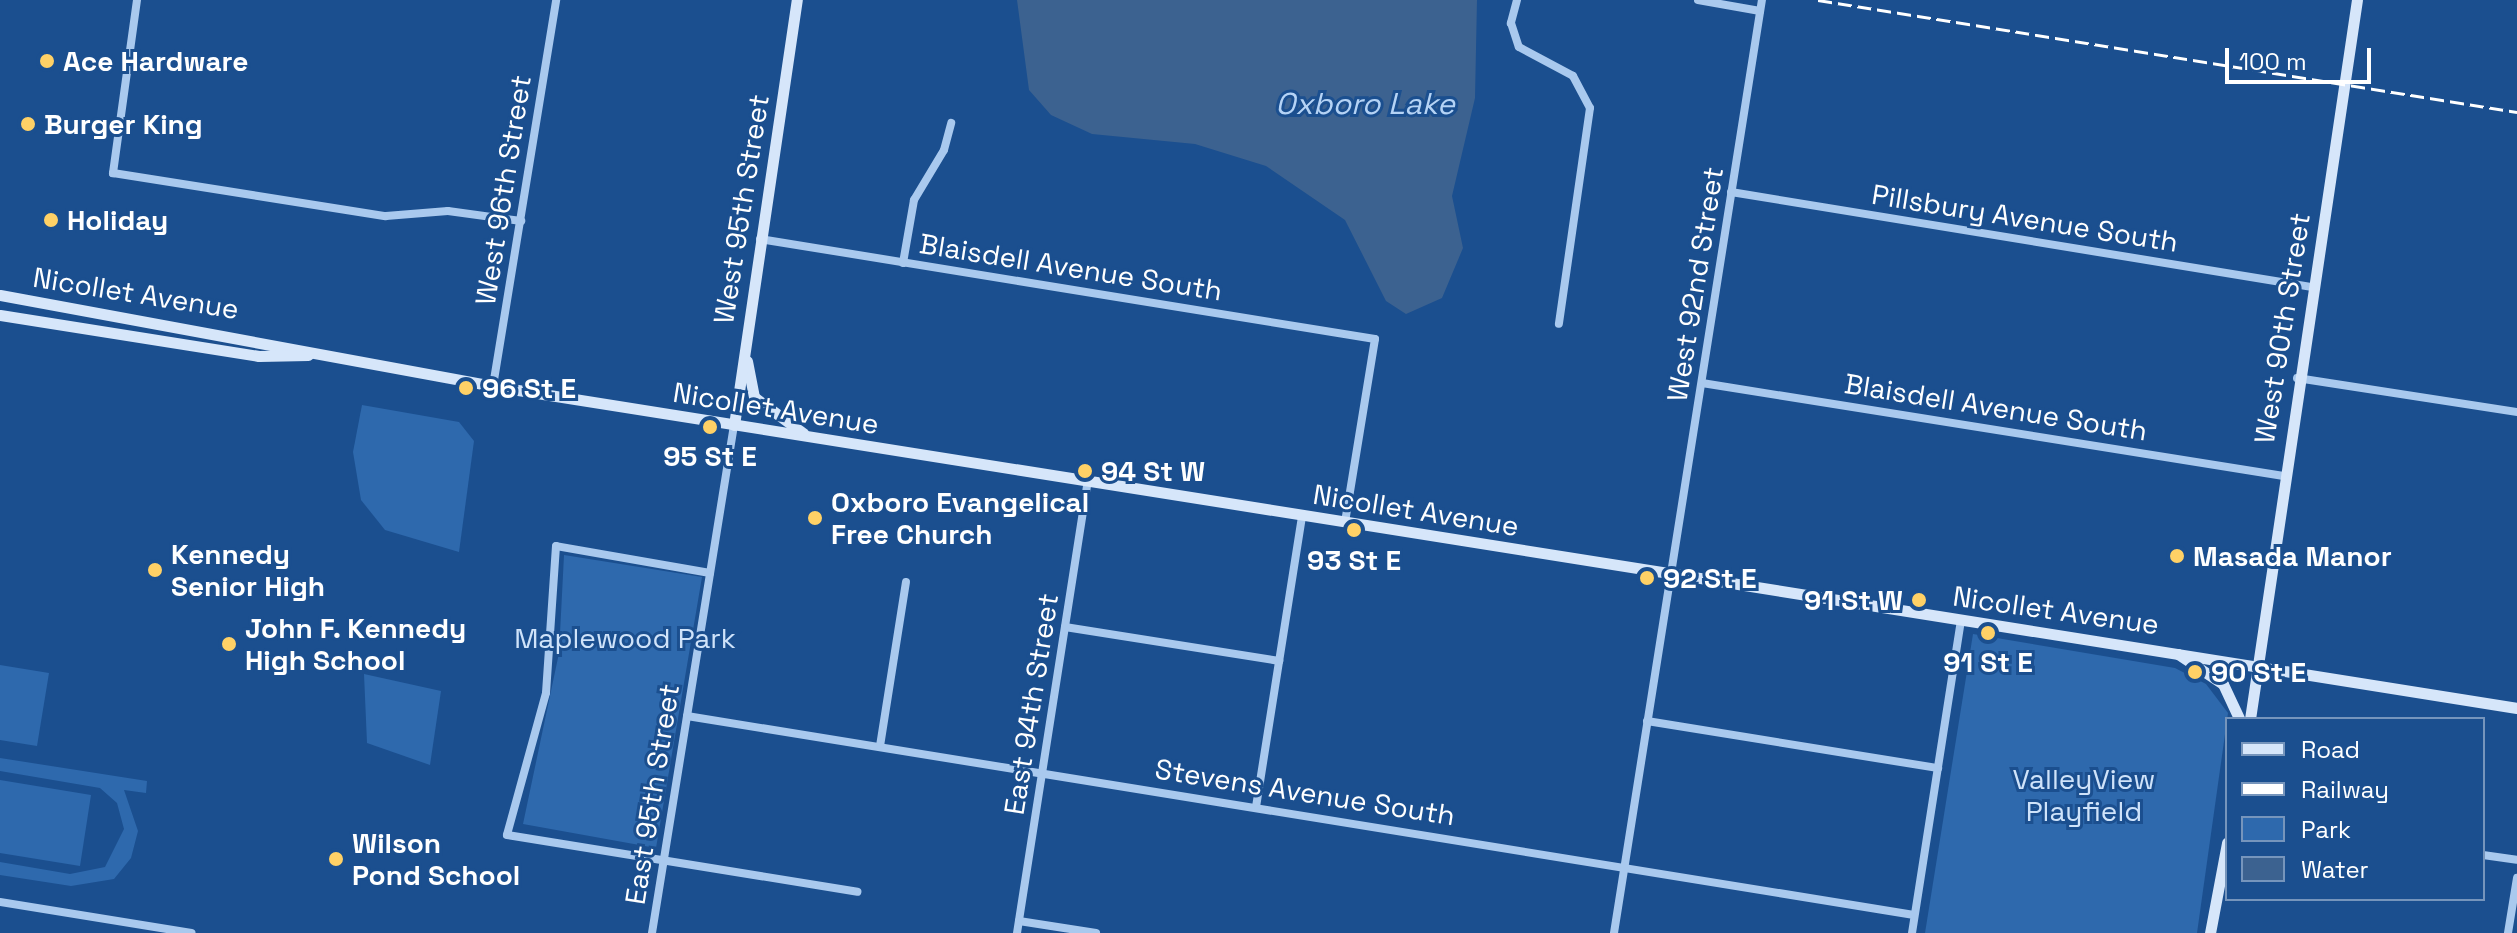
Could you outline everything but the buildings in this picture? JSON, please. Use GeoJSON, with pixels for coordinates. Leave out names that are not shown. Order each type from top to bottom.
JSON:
{"type":"FeatureCollection","features":[{"type":"Feature","properties":{"kind":"main road","name":"West 95th Street"},"geometry":{"type":"LineString","coordinates":[[734,425],[797,0]]}},
{"type":"Feature","properties":{"kind":"main road","name":"West 90th Street"},"geometry":{"type":"LineString","coordinates":[[2250,717],[2297,378],[2357,0]]}},
{"type":"Feature","properties":{"kind":"main road","name":"Nicollet Avenue"},"geometry":{"type":"LineString","coordinates":[[0,295],[241,334],[308,355],[493,386],[1961,621],[2259,664],[2517,708]]}},
{"type":"Feature","properties":{"kind":"main road"},"geometry":{"type":"LineString","coordinates":[[58,304],[69,326]]}},
{"type":"Feature","properties":{"kind":"main road","name":"Nicollet Avenue"},"geometry":{"type":"LineString","coordinates":[[0,315],[294,360],[308,355]]}},
{"type":"Feature","properties":{"kind":"main road"},"geometry":{"type":"LineString","coordinates":[[745,345],[754,397],[811,437]]}},
{"type":"Feature","properties":{"kind":"main road"},"geometry":{"type":"LineString","coordinates":[[2174,652],[2223,684],[2238,717]]}},
{"type":"Feature","properties":{"kind":"main road"},"geometry":{"type":"LineString","coordinates":[[2210,933],[2225,854]]}},
{"type":"Feature","properties":{"kind":"street"},"geometry":{"type":"LineString","coordinates":[[137,0],[113,173],[386,216],[448,211],[521,221]]}},
{"type":"Feature","properties":{"kind":"street","name":"West 96th Street"},"geometry":{"type":"LineString","coordinates":[[493,386],[556,0]]}},
{"type":"Feature","properties":{"kind":"street"},"geometry":{"type":"LineString","coordinates":[[1517,0],[1511,23],[1519,47],[1573,76],[1590,108],[1559,324]]}},
{"type":"Feature","properties":{"kind":"street"},"geometry":{"type":"LineString","coordinates":[[1698,0],[1760,11]]}},
{"type":"Feature","properties":{"kind":"street","name":"West 92nd Street"},"geometry":{"type":"LineString","coordinates":[[1614,933],[1762,0]]}},
{"type":"Feature","properties":{"kind":"street"},"geometry":{"type":"LineString","coordinates":[[903,263],[914,200],[944,150],[951,123]]}},
{"type":"Feature","properties":{"kind":"street","name":"Pillsbury Avenue South"},"geometry":{"type":"LineString","coordinates":[[1731,192],[2312,287]]}},
{"type":"Feature","properties":{"kind":"street","name":"Blaisdell Avenue South"},"geometry":{"type":"LineString","coordinates":[[760,239],[1375,339],[1345,523]]}},
{"type":"Feature","properties":{"kind":"street"},"geometry":{"type":"LineString","coordinates":[[2297,378],[2517,412]]}},
{"type":"Feature","properties":{"kind":"street","name":"Blaisdell Avenue South"},"geometry":{"type":"LineString","coordinates":[[1702,383],[2284,476]]}},
{"type":"Feature","properties":{"kind":"street","name":"East 95th Street"},"geometry":{"type":"LineString","coordinates":[[652,933],[734,425]]}},
{"type":"Feature","properties":{"kind":"street","name":"East 94th Street"},"geometry":{"type":"LineString","coordinates":[[1017,933],[1088,482]]}},
{"type":"Feature","properties":{"kind":"street"},"geometry":{"type":"LineString","coordinates":[[1256,807],[1302,516]]}},
{"type":"Feature","properties":{"kind":"street"},"geometry":{"type":"LineString","coordinates":[[710,573],[556,546],[546,693],[507,835],[857,892]]}},
{"type":"Feature","properties":{"kind":"street"},"geometry":{"type":"LineString","coordinates":[[880,746],[906,582]]}},
{"type":"Feature","properties":{"kind":"street"},"geometry":{"type":"LineString","coordinates":[[1912,933],[1961,621]]}},
{"type":"Feature","properties":{"kind":"street"},"geometry":{"type":"LineString","coordinates":[[1065,627],[1279,661]]}},
{"type":"Feature","properties":{"kind":"street","name":"Stevens Avenue South"},"geometry":{"type":"LineString","coordinates":[[687,716],[1914,915]]}},
{"type":"Feature","properties":{"kind":"street"},"geometry":{"type":"LineString","coordinates":[[1647,721],[1938,768]]}},
{"type":"Feature","properties":{"kind":"street"},"geometry":{"type":"LineString","coordinates":[[2485,855],[2517,860]]}},
{"type":"Feature","properties":{"kind":"street"},"geometry":{"type":"LineString","coordinates":[[2508,933],[2517,878]]}},
{"type":"Feature","properties":{"kind":"street"},"geometry":{"type":"LineString","coordinates":[[0,902],[192,933]]}},
{"type":"Feature","properties":{"kind":"street"},"geometry":{"type":"LineString","coordinates":[[1019,921],[1096,933]]}},
{"type":"Feature","properties":{"kind":"green space"},"geometry":{"type":"Polygon","coordinates":[[[362,405],[459,422],[474,441],[459,552],[385,530],[361,500],[353,452],[362,405]]]}},
{"type":"Feature","properties":{"kind":"green space","name":"Maplewood Park"},"geometry":{"type":"Polygon","coordinates":[[[564,555],[702,577],[656,848],[523,824],[559,653],[564,555]]]}},
{"type":"Feature","properties":{"kind":"green space","name":"ValleyView Playfield"},"geometry":{"type":"Polygon","coordinates":[[[1973,634],[2175,668],[2206,684],[2228,713],[2225,717],[2197,933],[1925,933],[1973,634]]]}},
{"type":"Feature","properties":{"kind":"green space"},"geometry":{"type":"Polygon","coordinates":[[[0,665],[49,673],[37,746],[0,740],[0,665]]]}},
{"type":"Feature","properties":{"kind":"green space"},"geometry":{"type":"Polygon","coordinates":[[[364,674],[441,691],[430,765],[367,743],[364,674]]]}},
{"type":"Feature","properties":{"kind":"green space"},"geometry":{"type":"Polygon","coordinates":[[[0,758],[147,781],[146,793],[124,790],[138,831],[131,858],[114,879],[71,886],[0,875],[0,862],[70,874],[105,867],[124,829],[117,803],[100,788],[0,771],[0,758]]]}},
{"type":"Feature","properties":{"kind":"green space"},"geometry":{"type":"Polygon","coordinates":[[[0,780],[91,795],[80,866],[0,853],[0,780]]]}},
{"type":"Feature","properties":{"kind":"water","name":"Oxboro Lake"},"geometry":{"type":"Polygon","coordinates":[[[1017,0],[1477,0],[1475,98],[1452,196],[1463,248],[1442,298],[1406,314],[1386,301],[1345,220],[1266,166],[1195,144],[1092,134],[1051,115],[1029,90],[1017,0]]]}},
{"type":"Feature","properties":{"kind":"railway"},"geometry":{"type":"LineString","coordinates":[[1818,0],[2517,112]]}},
{"type":"Feature","properties":{"kind":"place","name":"Ace Hardware"},"geometry":{"type":"Point","coordinates":[47,61]}},
{"type":"Feature","properties":{"kind":"place","name":"Burger King"},"geometry":{"type":"Point","coordinates":[28,124]}},
{"type":"Feature","properties":{"kind":"place","name":"Holiday"},"geometry":{"type":"Point","coordinates":[51,220]}},
{"type":"Feature","properties":{"kind":"place","name":"96 St E"},"geometry":{"type":"Point","coordinates":[466,388]}},
{"type":"Feature","properties":{"kind":"place","name":"95 St E"},"geometry":{"type":"Point","coordinates":[710,427]}},
{"type":"Feature","properties":{"kind":"place","name":"94 St W"},"geometry":{"type":"Point","coordinates":[1085,471]}},
{"type":"Feature","properties":{"kind":"place","name":"Oxboro Evangelical Free Church"},"geometry":{"type":"Point","coordinates":[815,518]}},
{"type":"Feature","properties":{"kind":"place","name":"93 St E"},"geometry":{"type":"Point","coordinates":[1354,530]}},
{"type":"Feature","properties":{"kind":"place","name":"Masada Manor"},"geometry":{"type":"Point","coordinates":[2177,556]}},
{"type":"Feature","properties":{"kind":"place","name":"Kennedy Senior High"},"geometry":{"type":"Point","coordinates":[155,570]}},
{"type":"Feature","properties":{"kind":"place","name":"92 St E"},"geometry":{"type":"Point","coordinates":[1647,578]}},
{"type":"Feature","properties":{"kind":"place","name":"91 St W"},"geometry":{"type":"Point","coordinates":[1919,600]}},
{"type":"Feature","properties":{"kind":"place","name":"91 St E"},"geometry":{"type":"Point","coordinates":[1988,633]}},
{"type":"Feature","properties":{"kind":"place","name":"John F. Kennedy High School"},"geometry":{"type":"Point","coordinates":[229,644]}},
{"type":"Feature","properties":{"kind":"place","name":"90 St E"},"geometry":{"type":"Point","coordinates":[2195,672]}},
{"type":"Feature","properties":{"kind":"place","name":"Wilson Pond School"},"geometry":{"type":"Point","coordinates":[336,859]}}]}
